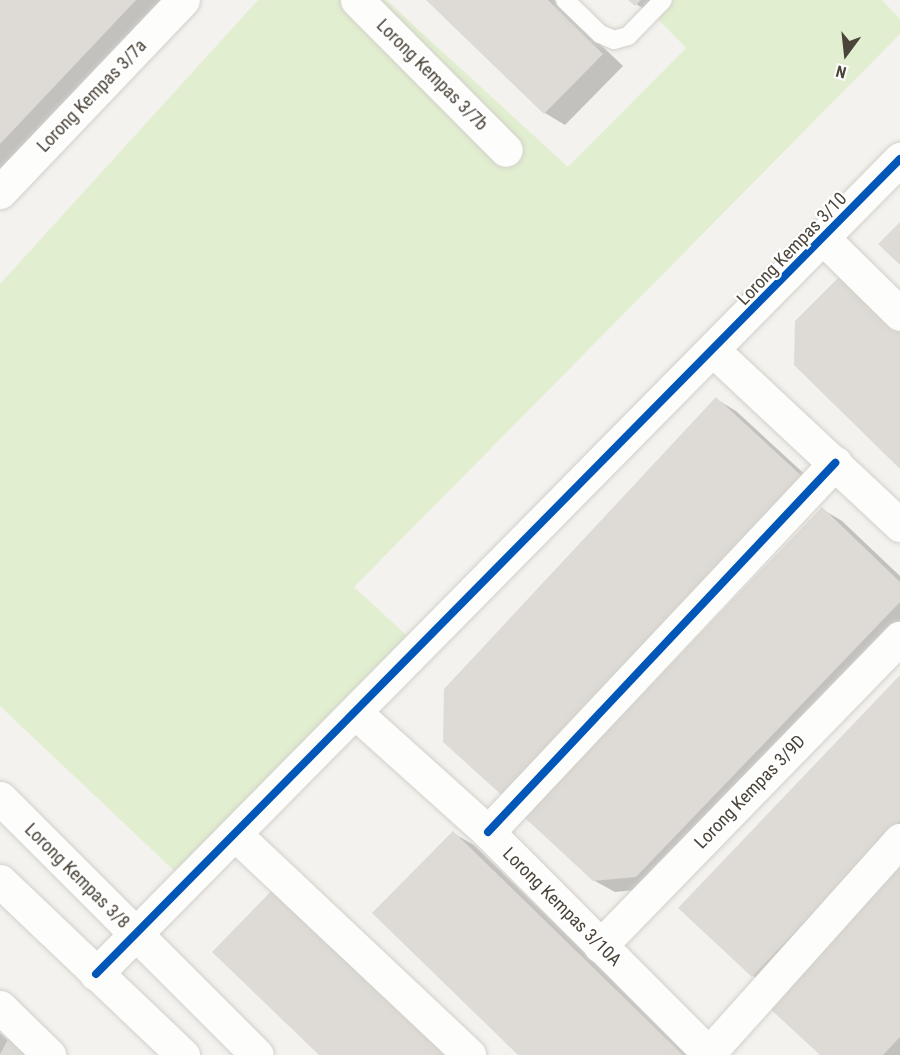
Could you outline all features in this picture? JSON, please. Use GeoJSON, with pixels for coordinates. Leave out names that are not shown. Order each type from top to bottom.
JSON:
{"type":"FeatureCollection","features":[{"type":"Feature","properties":{"kind":"street","name":"Lorong Kempas 3/7a"},"geometry":{"type":"LineString","coordinates":[[0,192],[183,0]]}},
{"type":"Feature","properties":{"kind":"street","name":"Lorong Kempas 3/7b"},"geometry":{"type":"LineString","coordinates":[[357,0],[506,150]]}},
{"type":"Feature","properties":{"kind":"street","name":"Lorong Kempas 3/10"},"geometry":{"type":"LineString","coordinates":[[96,974],[237,836],[900,159]]}},
{"type":"Feature","properties":{"kind":"street"},"geometry":{"type":"LineString","coordinates":[[823,238],[900,314]]}},
{"type":"Feature","properties":{"kind":"street"},"geometry":{"type":"LineString","coordinates":[[714,351],[900,525]]}},
{"type":"Feature","properties":{"kind":"street"},"geometry":{"type":"LineString","coordinates":[[488,832],[835,463]]}},
{"type":"Feature","properties":{"kind":"street","name":"Lorong Kempas 3/9D"},"geometry":{"type":"LineString","coordinates":[[600,946],[900,638]]}},
{"type":"Feature","properties":{"kind":"street","name":"Lorong Kempas 3/10A"},"geometry":{"type":"LineString","coordinates":[[357,714],[488,832],[709,1054]]}},
{"type":"Feature","properties":{"kind":"street","name":"Lorong Kempas 3/8"},"geometry":{"type":"LineString","coordinates":[[0,798],[257,1055]]}},
{"type":"Feature","properties":{"kind":"street"},"geometry":{"type":"LineString","coordinates":[[237,836],[469,1055]]}},
{"type":"Feature","properties":{"kind":"street"},"geometry":{"type":"LineString","coordinates":[[709,1054],[900,840]]}},
{"type":"Feature","properties":{"kind":"street"},"geometry":{"type":"LineString","coordinates":[[0,881],[183,1055]]}},
{"type":"Feature","properties":{"kind":"street"},"geometry":{"type":"LineString","coordinates":[[0,1007],[49,1055]]}},
{"type":"Feature","properties":{"kind":"lane"},"geometry":{"type":"LineString","coordinates":[[565,0],[600,34],[614,40],[628,36],[663,0]]}},
{"type":"Feature","properties":{"kind":"green space"},"geometry":{"type":"Polygon","coordinates":[[[258,0],[386,0],[568,167],[686,48],[657,18],[674,0],[882,0],[900,19],[900,34],[354,587],[415,643],[183,879],[0,706],[0,284],[258,0]]]}},
{"type":"Feature","properties":{"kind":"building"},"geometry":{"type":"Polygon","coordinates":[[[0,0],[136,0],[0,144],[0,0]]]}},
{"type":"Feature","properties":{"kind":"building"},"geometry":{"type":"Polygon","coordinates":[[[426,0],[548,0],[603,54],[544,114],[426,0]]]}},
{"type":"Feature","properties":{"kind":"building"},"geometry":{"type":"Polygon","coordinates":[[[628,0],[641,0],[635,6],[628,0]]]}},
{"type":"Feature","properties":{"kind":"building"},"geometry":{"type":"Polygon","coordinates":[[[900,222],[900,265],[878,244],[900,222]]]}},
{"type":"Feature","properties":{"kind":"building"},"geometry":{"type":"Polygon","coordinates":[[[843,273],[900,329],[900,469],[794,365],[795,321],[843,273]]]}},
{"type":"Feature","properties":{"kind":"building"},"geometry":{"type":"Polygon","coordinates":[[[716,397],[805,479],[506,799],[443,742],[444,689],[716,397]]]}},
{"type":"Feature","properties":{"kind":"building"},"geometry":{"type":"Polygon","coordinates":[[[822,507],[900,582],[900,602],[636,877],[593,881],[524,817],[822,507]]]}},
{"type":"Feature","properties":{"kind":"building"},"geometry":{"type":"Polygon","coordinates":[[[900,675],[900,821],[752,977],[678,908],[900,675]]]}},
{"type":"Feature","properties":{"kind":"building"},"geometry":{"type":"Polygon","coordinates":[[[453,831],[683,1055],[518,1055],[372,913],[453,831]]]}},
{"type":"Feature","properties":{"kind":"building"},"geometry":{"type":"Polygon","coordinates":[[[900,867],[900,1037],[883,1055],[820,1055],[766,1005],[900,867]]]}},
{"type":"Feature","properties":{"kind":"building"},"geometry":{"type":"Polygon","coordinates":[[[277,885],[453,1055],[319,1055],[212,952],[277,885]]]}},
{"type":"Feature","properties":{"kind":"building"},"geometry":{"type":"Polygon","coordinates":[[[9,1038],[27,1055],[0,1055],[9,1038]]]}},
{"type":"Feature","properties":{"kind":"cycle path"},"geometry":{"type":"LineString","coordinates":[[96,974],[900,159]]}},
{"type":"Feature","properties":{"kind":"cycle path"},"geometry":{"type":"LineString","coordinates":[[488,832],[835,463]]}}]}
